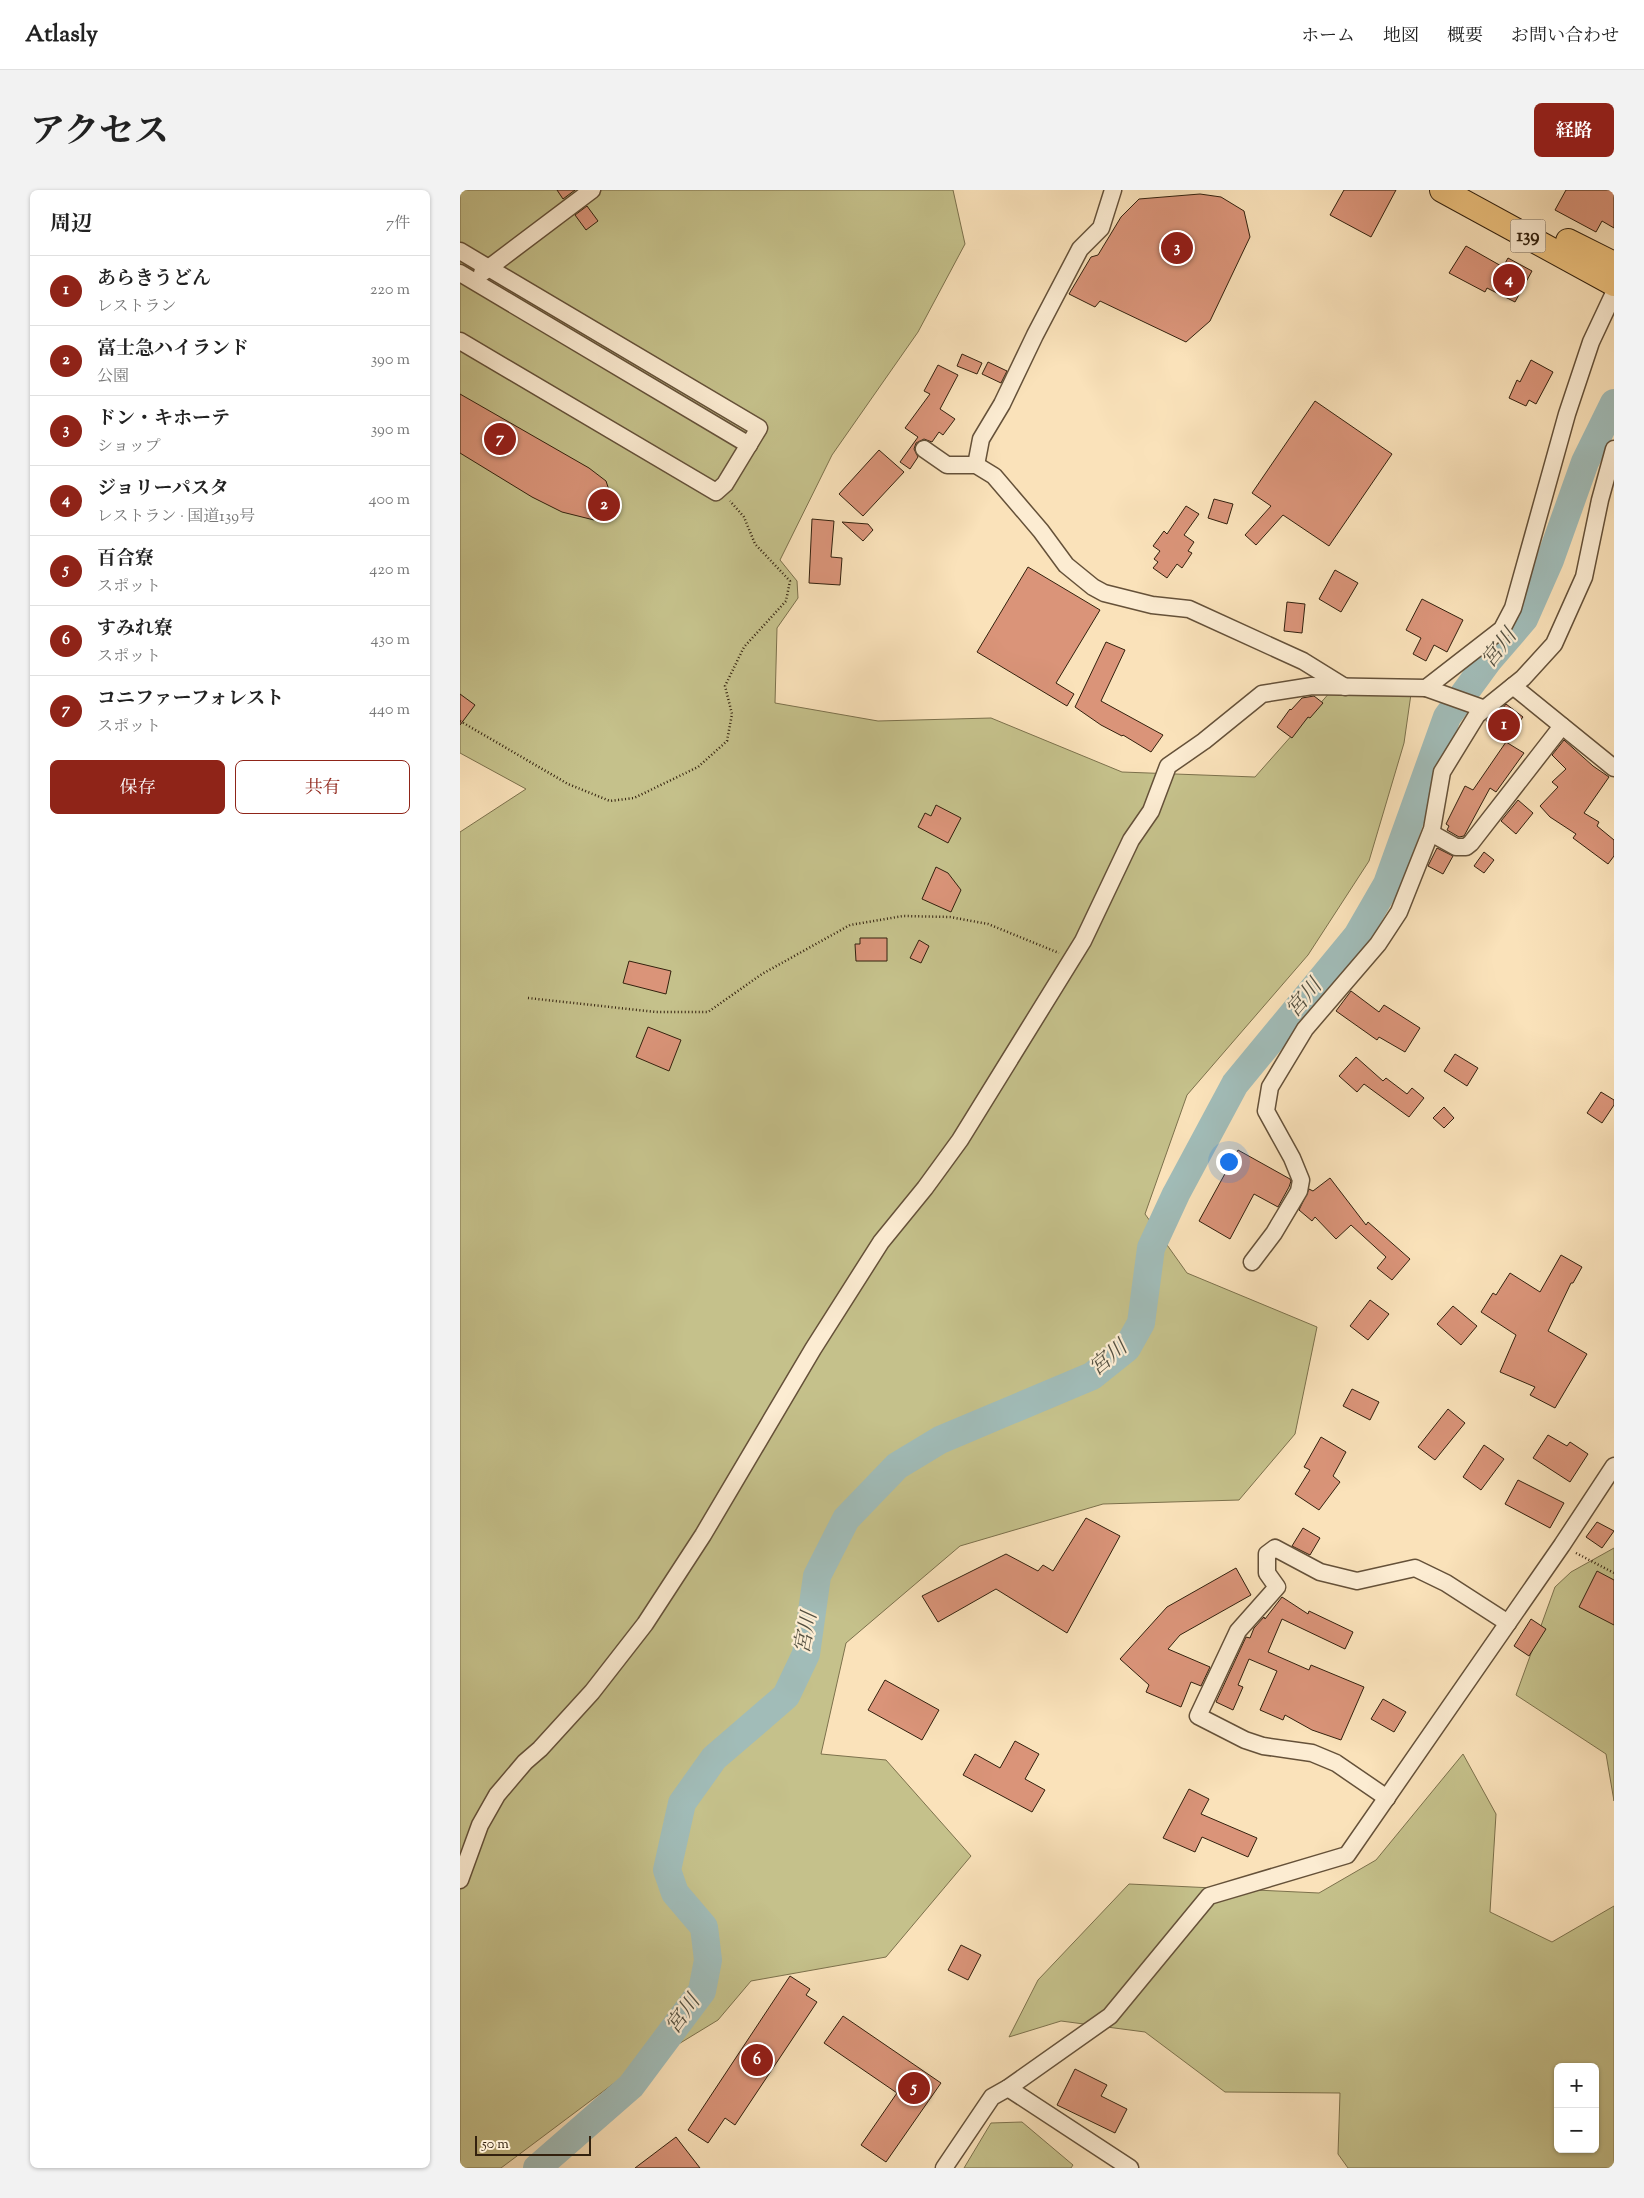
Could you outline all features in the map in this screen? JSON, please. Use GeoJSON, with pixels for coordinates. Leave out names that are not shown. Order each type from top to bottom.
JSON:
{"type":"FeatureCollection","features":[{"type":"Feature","properties":{"kind":"highway","name":"139"},"geometry":{"type":"LineString","coordinates":[[1442,190],[1614,284]]}},
{"type":"Feature","properties":{"kind":"highway","name":"139"},"geometry":{"type":"LineString","coordinates":[[1471,190],[1614,264]]}},
{"type":"Feature","properties":{"kind":"street"},"geometry":{"type":"LineString","coordinates":[[474,281],[488,267],[592,190]]}},
{"type":"Feature","properties":{"kind":"street"},"geometry":{"type":"LineString","coordinates":[[976,466],[981,439],[1002,404],[1035,335],[1080,249],[1101,228],[1114,190]]}},
{"type":"Feature","properties":{"kind":"street"},"geometry":{"type":"LineString","coordinates":[[460,251],[759,428],[724,484],[716,492],[460,341]]}},
{"type":"Feature","properties":{"kind":"street"},"geometry":{"type":"LineString","coordinates":[[460,273],[749,445]]}},
{"type":"Feature","properties":{"kind":"street"},"geometry":{"type":"LineString","coordinates":[[1430,690],[1502,629],[1513,608],[1567,414],[1591,342],[1614,293]]}},
{"type":"Feature","properties":{"kind":"street"},"geometry":{"type":"LineString","coordinates":[[924,449],[947,466],[976,466],[994,476],[1041,530],[1066,565],[1093,587],[1104,593],[1152,605],[1189,609],[1303,662],[1345,687]]}},
{"type":"Feature","properties":{"kind":"street"},"geometry":{"type":"LineString","coordinates":[[1252,1262],[1274,1233],[1299,1191],[1301,1180],[1292,1158],[1266,1111],[1270,1087],[1305,1029],[1378,944],[1399,912],[1431,833],[1442,772],[1480,707],[1523,678],[1554,644],[1584,577],[1600,500],[1614,449]]}},
{"type":"Feature","properties":{"kind":"street"},"geometry":{"type":"LineString","coordinates":[[460,1880],[480,1824],[497,1796],[525,1762],[540,1749],[592,1692],[645,1624],[703,1536],[813,1349],[881,1242],[925,1188],[960,1140],[1083,941],[1131,840],[1151,811],[1168,766],[1204,741],[1262,694],[1312,686],[1430,690],[1480,707]]}},
{"type":"Feature","properties":{"kind":"street"},"geometry":{"type":"LineString","coordinates":[[1513,686],[1614,768]]}},
{"type":"Feature","properties":{"kind":"street"},"geometry":{"type":"LineString","coordinates":[[1431,833],[1456,847],[1466,847],[1471,843],[1562,726]]}},
{"type":"Feature","properties":{"kind":"street"},"geometry":{"type":"LineString","coordinates":[[944,2168],[992,2097],[1008,2088],[1110,2016],[1209,1896],[1347,1855],[1562,1545],[1614,1466]]}},
{"type":"Feature","properties":{"kind":"street"},"geometry":{"type":"LineString","coordinates":[[1387,1798],[1336,1763],[1312,1753],[1263,1746],[1245,1740],[1198,1716],[1238,1631],[1277,1587],[1267,1572],[1267,1554],[1275,1548],[1320,1572],[1357,1581],[1415,1568],[1446,1583],[1508,1623]]}},
{"type":"Feature","properties":{"kind":"street"},"geometry":{"type":"LineString","coordinates":[[1008,2088],[1130,2168]]}},
{"type":"Feature","properties":{"kind":"path"},"geometry":{"type":"LineString","coordinates":[[460,721],[568,784],[610,801],[634,798],[698,767],[727,741],[732,714],[725,686],[744,648],[786,601],[790,581],[755,544],[744,516],[720,488]]}},
{"type":"Feature","properties":{"kind":"path"},"geometry":{"type":"LineString","coordinates":[[528,998],[656,1012],[708,1012],[762,974],[850,925],[903,916],[950,917],[988,924],[1072,958]]}},
{"type":"Feature","properties":{"kind":"path"},"geometry":{"type":"LineString","coordinates":[[1562,1545],[1614,1573]]}},
{"type":"Feature","properties":{"kind":"shaded area"},"geometry":{"type":"Polygon","coordinates":[[[460,190],[953,190],[965,244],[918,332],[832,455],[780,560],[797,581],[798,598],[777,628],[775,703],[878,721],[991,718],[1122,772],[1255,777],[1340,681],[1413,680],[1404,743],[1369,861],[1308,955],[1187,1095],[1145,1214],[1187,1273],[1317,1327],[1295,1434],[1239,1500],[1103,1504],[960,1546],[846,1643],[821,1754],[886,1760],[971,1856],[886,1957],[751,1981],[718,2020],[613,2084],[501,2168],[460,2168],[460,832],[526,789],[460,753],[460,190]]]}},
{"type":"Feature","properties":{"kind":"shaded area"},"geometry":{"type":"Polygon","coordinates":[[[1614,1548],[1614,1801],[1606,1754],[1516,1695],[1555,1587],[1571,1572],[1614,1548]]]}},
{"type":"Feature","properties":{"kind":"shaded area"},"geometry":{"type":"Polygon","coordinates":[[[1463,1754],[1496,1814],[1490,1912],[1552,1942],[1614,1906],[1614,2168],[1348,2168],[1338,2154],[1340,2093],[1225,2092],[1145,2032],[1061,2021],[1009,2037],[1038,1980],[1129,1884],[1319,1893],[1376,1860],[1463,1754]]]}},
{"type":"Feature","properties":{"kind":"shaded area"},"geometry":{"type":"Polygon","coordinates":[[[1022,2122],[1073,2165],[1071,2168],[964,2168],[991,2123],[1022,2122]]]}},
{"type":"Feature","properties":{"kind":"building"},"geometry":{"type":"Polygon","coordinates":[[[557,190],[575,190],[563,199],[557,190]]]}},
{"type":"Feature","properties":{"kind":"building"},"geometry":{"type":"Polygon","coordinates":[[[1344,190],[1396,190],[1371,237],[1330,215],[1344,190]]]}},
{"type":"Feature","properties":{"kind":"building"},"geometry":{"type":"Polygon","coordinates":[[[1566,190],[1614,190],[1614,228],[1602,221],[1596,232],[1555,210],[1566,190]]]}},
{"type":"Feature","properties":{"kind":"building"},"geometry":{"type":"Polygon","coordinates":[[[1200,194],[1221,197],[1244,211],[1250,237],[1210,321],[1186,342],[1100,301],[1095,307],[1069,294],[1091,257],[1098,255],[1121,217],[1139,199],[1200,194]]]}},
{"type":"Feature","properties":{"kind":"building"},"geometry":{"type":"Polygon","coordinates":[[[587,206],[598,221],[586,230],[575,215],[587,206]]]}},
{"type":"Feature","properties":{"kind":"building"},"geometry":{"type":"Polygon","coordinates":[[[1466,246],[1503,267],[1508,258],[1532,271],[1515,302],[1487,288],[1485,292],[1449,273],[1466,246]]]}},
{"type":"Feature","properties":{"kind":"building"},"geometry":{"type":"Polygon","coordinates":[[[962,354],[982,363],[977,374],[957,366],[962,354]]]}},
{"type":"Feature","properties":{"kind":"building"},"geometry":{"type":"Polygon","coordinates":[[[1531,360],[1553,372],[1536,404],[1529,400],[1526,406],[1509,398],[1517,380],[1520,382],[1531,360]]]}},
{"type":"Feature","properties":{"kind":"building"},"geometry":{"type":"Polygon","coordinates":[[[988,362],[1007,371],[1001,383],[982,374],[988,362]]]}},
{"type":"Feature","properties":{"kind":"building"},"geometry":{"type":"Polygon","coordinates":[[[938,365],[958,375],[940,409],[955,419],[943,435],[939,432],[932,442],[924,439],[916,443],[914,449],[918,457],[910,469],[900,462],[918,437],[905,428],[930,394],[924,391],[938,365]]]}},
{"type":"Feature","properties":{"kind":"building"},"geometry":{"type":"Polygon","coordinates":[[[460,394],[589,468],[606,481],[612,499],[606,513],[594,520],[562,512],[532,497],[460,453],[460,394]]]}},
{"type":"Feature","properties":{"kind":"building"},"geometry":{"type":"Polygon","coordinates":[[[1315,401],[1392,454],[1329,546],[1283,515],[1256,545],[1245,535],[1271,506],[1252,493],[1315,401]]]}},
{"type":"Feature","properties":{"kind":"building"},"geometry":{"type":"Polygon","coordinates":[[[879,450],[904,472],[863,516],[839,494],[879,450]]]}},
{"type":"Feature","properties":{"kind":"building"},"geometry":{"type":"Polygon","coordinates":[[[1214,499],[1233,504],[1227,524],[1208,518],[1214,499]]]}},
{"type":"Feature","properties":{"kind":"building"},"geometry":{"type":"Polygon","coordinates":[[[1186,506],[1199,514],[1184,535],[1194,542],[1188,551],[1192,553],[1182,568],[1177,564],[1167,578],[1153,568],[1158,562],[1154,559],[1160,551],[1153,546],[1164,531],[1167,534],[1186,506]]]}},
{"type":"Feature","properties":{"kind":"building"},"geometry":{"type":"Polygon","coordinates":[[[812,519],[834,521],[831,557],[842,558],[840,585],[809,583],[812,519]]]}},
{"type":"Feature","properties":{"kind":"building"},"geometry":{"type":"Polygon","coordinates":[[[842,522],[868,524],[873,530],[863,541],[842,522]]]}},
{"type":"Feature","properties":{"kind":"building"},"geometry":{"type":"Polygon","coordinates":[[[1028,567],[1100,610],[1056,683],[1074,694],[1067,706],[977,652],[1028,567]]]}},
{"type":"Feature","properties":{"kind":"building"},"geometry":{"type":"Polygon","coordinates":[[[1335,570],[1358,583],[1341,612],[1319,599],[1335,570]]]}},
{"type":"Feature","properties":{"kind":"building"},"geometry":{"type":"Polygon","coordinates":[[[1422,599],[1463,620],[1447,652],[1434,645],[1426,661],[1413,654],[1421,638],[1406,630],[1422,599]]]}},
{"type":"Feature","properties":{"kind":"building"},"geometry":{"type":"Polygon","coordinates":[[[1287,602],[1305,604],[1302,633],[1284,631],[1287,602]]]}},
{"type":"Feature","properties":{"kind":"building"},"geometry":{"type":"Polygon","coordinates":[[[1106,642],[1125,650],[1101,701],[1163,735],[1151,752],[1123,735],[1101,725],[1075,707],[1106,642]]]}},
{"type":"Feature","properties":{"kind":"building"},"geometry":{"type":"Polygon","coordinates":[[[460,694],[475,705],[460,725],[460,694]]]}},
{"type":"Feature","properties":{"kind":"building"},"geometry":{"type":"Polygon","coordinates":[[[1314,696],[1323,703],[1310,718],[1308,717],[1292,738],[1277,727],[1290,709],[1302,698],[1314,696]]]}},
{"type":"Feature","properties":{"kind":"building"},"geometry":{"type":"Polygon","coordinates":[[[1506,704],[1523,717],[1504,741],[1494,734],[1497,730],[1486,721],[1496,712],[1498,714],[1506,704]]]}},
{"type":"Feature","properties":{"kind":"building"},"geometry":{"type":"Polygon","coordinates":[[[1564,740],[1593,766],[1609,777],[1584,813],[1599,822],[1597,826],[1614,840],[1614,856],[1608,864],[1573,838],[1576,834],[1550,817],[1540,806],[1558,787],[1552,782],[1566,769],[1552,755],[1564,740]]]}},
{"type":"Feature","properties":{"kind":"building"},"geometry":{"type":"Polygon","coordinates":[[[1506,742],[1524,753],[1496,792],[1490,788],[1464,836],[1459,837],[1447,830],[1449,826],[1446,824],[1465,786],[1473,790],[1506,742]]]}},
{"type":"Feature","properties":{"kind":"building"},"geometry":{"type":"Polygon","coordinates":[[[1518,800],[1533,813],[1516,834],[1501,821],[1518,800]]]}},
{"type":"Feature","properties":{"kind":"building"},"geometry":{"type":"Polygon","coordinates":[[[936,805],[961,818],[948,843],[918,827],[925,813],[931,816],[936,805]]]}},
{"type":"Feature","properties":{"kind":"building"},"geometry":{"type":"Polygon","coordinates":[[[1437,848],[1453,856],[1443,874],[1428,866],[1437,848]]]}},
{"type":"Feature","properties":{"kind":"building"},"geometry":{"type":"Polygon","coordinates":[[[1484,852],[1494,860],[1484,873],[1474,866],[1484,852]]]}},
{"type":"Feature","properties":{"kind":"building"},"geometry":{"type":"Polygon","coordinates":[[[936,867],[948,873],[961,890],[951,912],[922,899],[936,867]]]}},
{"type":"Feature","properties":{"kind":"building"},"geometry":{"type":"Polygon","coordinates":[[[860,938],[887,938],[887,961],[856,961],[855,944],[860,944],[860,938]]]}},
{"type":"Feature","properties":{"kind":"building"},"geometry":{"type":"Polygon","coordinates":[[[919,940],[929,946],[921,963],[910,958],[919,940]]]}},
{"type":"Feature","properties":{"kind":"building"},"geometry":{"type":"Polygon","coordinates":[[[629,961],[671,971],[666,994],[623,983],[629,961]]]}},
{"type":"Feature","properties":{"kind":"building"},"geometry":{"type":"Polygon","coordinates":[[[1351,991],[1379,1012],[1384,1005],[1420,1028],[1405,1052],[1379,1037],[1377,1040],[1336,1011],[1351,991]]]}},
{"type":"Feature","properties":{"kind":"building"},"geometry":{"type":"Polygon","coordinates":[[[648,1027],[681,1040],[669,1071],[636,1057],[648,1027]]]}},
{"type":"Feature","properties":{"kind":"building"},"geometry":{"type":"Polygon","coordinates":[[[1455,1054],[1478,1068],[1467,1086],[1444,1071],[1455,1054]]]}},
{"type":"Feature","properties":{"kind":"building"},"geometry":{"type":"Polygon","coordinates":[[[1356,1057],[1383,1081],[1386,1078],[1407,1094],[1412,1088],[1424,1098],[1409,1117],[1364,1084],[1357,1092],[1339,1076],[1356,1057]]]}},
{"type":"Feature","properties":{"kind":"building"},"geometry":{"type":"Polygon","coordinates":[[[1601,1092],[1614,1100],[1614,1105],[1602,1123],[1587,1113],[1601,1092]]]}},
{"type":"Feature","properties":{"kind":"building"},"geometry":{"type":"Polygon","coordinates":[[[1444,1107],[1454,1118],[1444,1128],[1433,1118],[1444,1107]]]}},
{"type":"Feature","properties":{"kind":"building"},"geometry":{"type":"Polygon","coordinates":[[[1238,1150],[1291,1181],[1278,1207],[1254,1194],[1230,1239],[1199,1221],[1238,1150]]]}},
{"type":"Feature","properties":{"kind":"building"},"geometry":{"type":"Polygon","coordinates":[[[1330,1178],[1366,1225],[1368,1222],[1410,1259],[1392,1280],[1377,1268],[1386,1257],[1351,1225],[1336,1239],[1315,1217],[1312,1221],[1299,1210],[1309,1189],[1313,1191],[1330,1178]]]}},
{"type":"Feature","properties":{"kind":"building"},"geometry":{"type":"Polygon","coordinates":[[[1561,1255],[1582,1267],[1573,1283],[1571,1283],[1548,1331],[1587,1354],[1555,1408],[1530,1395],[1535,1387],[1500,1372],[1516,1335],[1481,1312],[1493,1293],[1496,1295],[1510,1273],[1540,1292],[1561,1255]]]}},
{"type":"Feature","properties":{"kind":"building"},"geometry":{"type":"Polygon","coordinates":[[[1370,1300],[1389,1314],[1368,1340],[1350,1326],[1370,1300]]]}},
{"type":"Feature","properties":{"kind":"building"},"geometry":{"type":"Polygon","coordinates":[[[1453,1306],[1477,1326],[1461,1345],[1437,1324],[1453,1306]]]}},
{"type":"Feature","properties":{"kind":"building"},"geometry":{"type":"Polygon","coordinates":[[[1352,1389],[1379,1402],[1370,1420],[1343,1406],[1352,1389]]]}},
{"type":"Feature","properties":{"kind":"building"},"geometry":{"type":"Polygon","coordinates":[[[1448,1409],[1465,1423],[1435,1460],[1418,1447],[1448,1409]]]}},
{"type":"Feature","properties":{"kind":"building"},"geometry":{"type":"Polygon","coordinates":[[[1548,1435],[1567,1446],[1570,1442],[1588,1454],[1570,1482],[1533,1458],[1548,1435]]]}},
{"type":"Feature","properties":{"kind":"building"},"geometry":{"type":"Polygon","coordinates":[[[1321,1437],[1346,1452],[1333,1476],[1340,1482],[1319,1510],[1295,1494],[1310,1470],[1304,1467],[1321,1437]]]}},
{"type":"Feature","properties":{"kind":"building"},"geometry":{"type":"Polygon","coordinates":[[[1484,1445],[1504,1459],[1481,1490],[1463,1477],[1484,1445]]]}},
{"type":"Feature","properties":{"kind":"building"},"geometry":{"type":"Polygon","coordinates":[[[1518,1480],[1564,1503],[1550,1528],[1505,1504],[1518,1480]]]}},
{"type":"Feature","properties":{"kind":"building"},"geometry":{"type":"Polygon","coordinates":[[[1086,1518],[1120,1536],[1067,1633],[996,1589],[938,1622],[922,1596],[1006,1554],[1038,1571],[1043,1565],[1053,1571],[1086,1518]]]}},
{"type":"Feature","properties":{"kind":"building"},"geometry":{"type":"Polygon","coordinates":[[[1597,1522],[1614,1531],[1602,1548],[1586,1537],[1597,1522]]]}},
{"type":"Feature","properties":{"kind":"building"},"geometry":{"type":"Polygon","coordinates":[[[1303,1528],[1320,1538],[1310,1555],[1292,1546],[1303,1528]]]}},
{"type":"Feature","properties":{"kind":"building"},"geometry":{"type":"Polygon","coordinates":[[[1236,1568],[1251,1595],[1180,1635],[1168,1649],[1210,1667],[1201,1686],[1191,1682],[1181,1707],[1146,1692],[1149,1685],[1120,1659],[1167,1607],[1236,1568]]]}},
{"type":"Feature","properties":{"kind":"building"},"geometry":{"type":"Polygon","coordinates":[[[1597,1571],[1614,1580],[1614,1625],[1579,1607],[1597,1571]]]}},
{"type":"Feature","properties":{"kind":"building"},"geometry":{"type":"Polygon","coordinates":[[[1282,1597],[1308,1614],[1309,1611],[1353,1632],[1345,1649],[1282,1619],[1268,1652],[1309,1670],[1311,1665],[1364,1687],[1341,1740],[1312,1730],[1285,1715],[1283,1720],[1260,1710],[1277,1671],[1249,1659],[1238,1685],[1243,1687],[1233,1710],[1216,1702],[1246,1637],[1250,1638],[1254,1628],[1264,1617],[1265,1619],[1282,1597]]]}},
{"type":"Feature","properties":{"kind":"building"},"geometry":{"type":"Polygon","coordinates":[[[1531,1619],[1546,1629],[1529,1656],[1514,1646],[1531,1619]]]}},
{"type":"Feature","properties":{"kind":"building"},"geometry":{"type":"Polygon","coordinates":[[[885,1680],[939,1710],[922,1740],[868,1710],[885,1680]]]}},
{"type":"Feature","properties":{"kind":"building"},"geometry":{"type":"Polygon","coordinates":[[[1383,1699],[1406,1712],[1394,1732],[1371,1719],[1383,1699]]]}},
{"type":"Feature","properties":{"kind":"building"},"geometry":{"type":"Polygon","coordinates":[[[1015,1741],[1039,1754],[1025,1779],[1045,1790],[1032,1812],[963,1775],[975,1754],[1000,1768],[1015,1741]]]}},
{"type":"Feature","properties":{"kind":"building"},"geometry":{"type":"Polygon","coordinates":[[[1189,1789],[1209,1799],[1201,1814],[1257,1838],[1248,1857],[1202,1837],[1195,1852],[1163,1838],[1189,1789]]]}},
{"type":"Feature","properties":{"kind":"building"},"geometry":{"type":"Polygon","coordinates":[[[961,1945],[981,1955],[968,1980],[948,1970],[961,1945]]]}},
{"type":"Feature","properties":{"kind":"building"},"geometry":{"type":"Polygon","coordinates":[[[790,1976],[810,1989],[806,1995],[817,2002],[735,2125],[725,2118],[708,2143],[688,2130],[790,1976]]]}},
{"type":"Feature","properties":{"kind":"building"},"geometry":{"type":"Polygon","coordinates":[[[843,2016],[941,2083],[886,2162],[861,2145],[897,2093],[824,2043],[843,2016]]]}},
{"type":"Feature","properties":{"kind":"building"},"geometry":{"type":"Polygon","coordinates":[[[1075,2069],[1107,2085],[1101,2096],[1127,2109],[1115,2133],[1057,2105],[1075,2069]]]}},
{"type":"Feature","properties":{"kind":"building"},"geometry":{"type":"Polygon","coordinates":[[[676,2137],[700,2168],[635,2168],[676,2137]]]}},
{"type":"Feature","properties":{"kind":"waterway","name":"宮川"},"geometry":{"type":"LineString","coordinates":[[537,2168],[631,2086],[702,1991],[708,1960],[704,1927],[675,1893],[667,1870],[682,1803],[714,1758],[786,1696],[806,1654],[817,1576],[846,1519],[897,1466],[940,1440],[1092,1376],[1127,1348],[1141,1323],[1151,1248],[1176,1194],[1235,1084],[1357,936],[1387,884],[1447,717],[1488,661],[1524,619],[1550,560],[1585,462],[1614,403]]}},
{"type":"Feature","properties":{"kind":"place","name":"ドン・キホーテ"},"geometry":{"type":"Point","coordinates":[1177,248]}},
{"type":"Feature","properties":{"kind":"place","name":"ジョリーパスタ"},"geometry":{"type":"Point","coordinates":[1509,280]}},
{"type":"Feature","properties":{"kind":"place","name":"コニファーフォレスト"},"geometry":{"type":"Point","coordinates":[500,439]}},
{"type":"Feature","properties":{"kind":"place","name":"富士急ハイランド"},"geometry":{"type":"Point","coordinates":[604,505]}},
{"type":"Feature","properties":{"kind":"place","name":"あらきうどん"},"geometry":{"type":"Point","coordinates":[1504,725]}},
{"type":"Feature","properties":{"kind":"place","name":"すみれ寮"},"geometry":{"type":"Point","coordinates":[757,2060]}},
{"type":"Feature","properties":{"kind":"place","name":"百合寮"},"geometry":{"type":"Point","coordinates":[914,2088]}}]}
